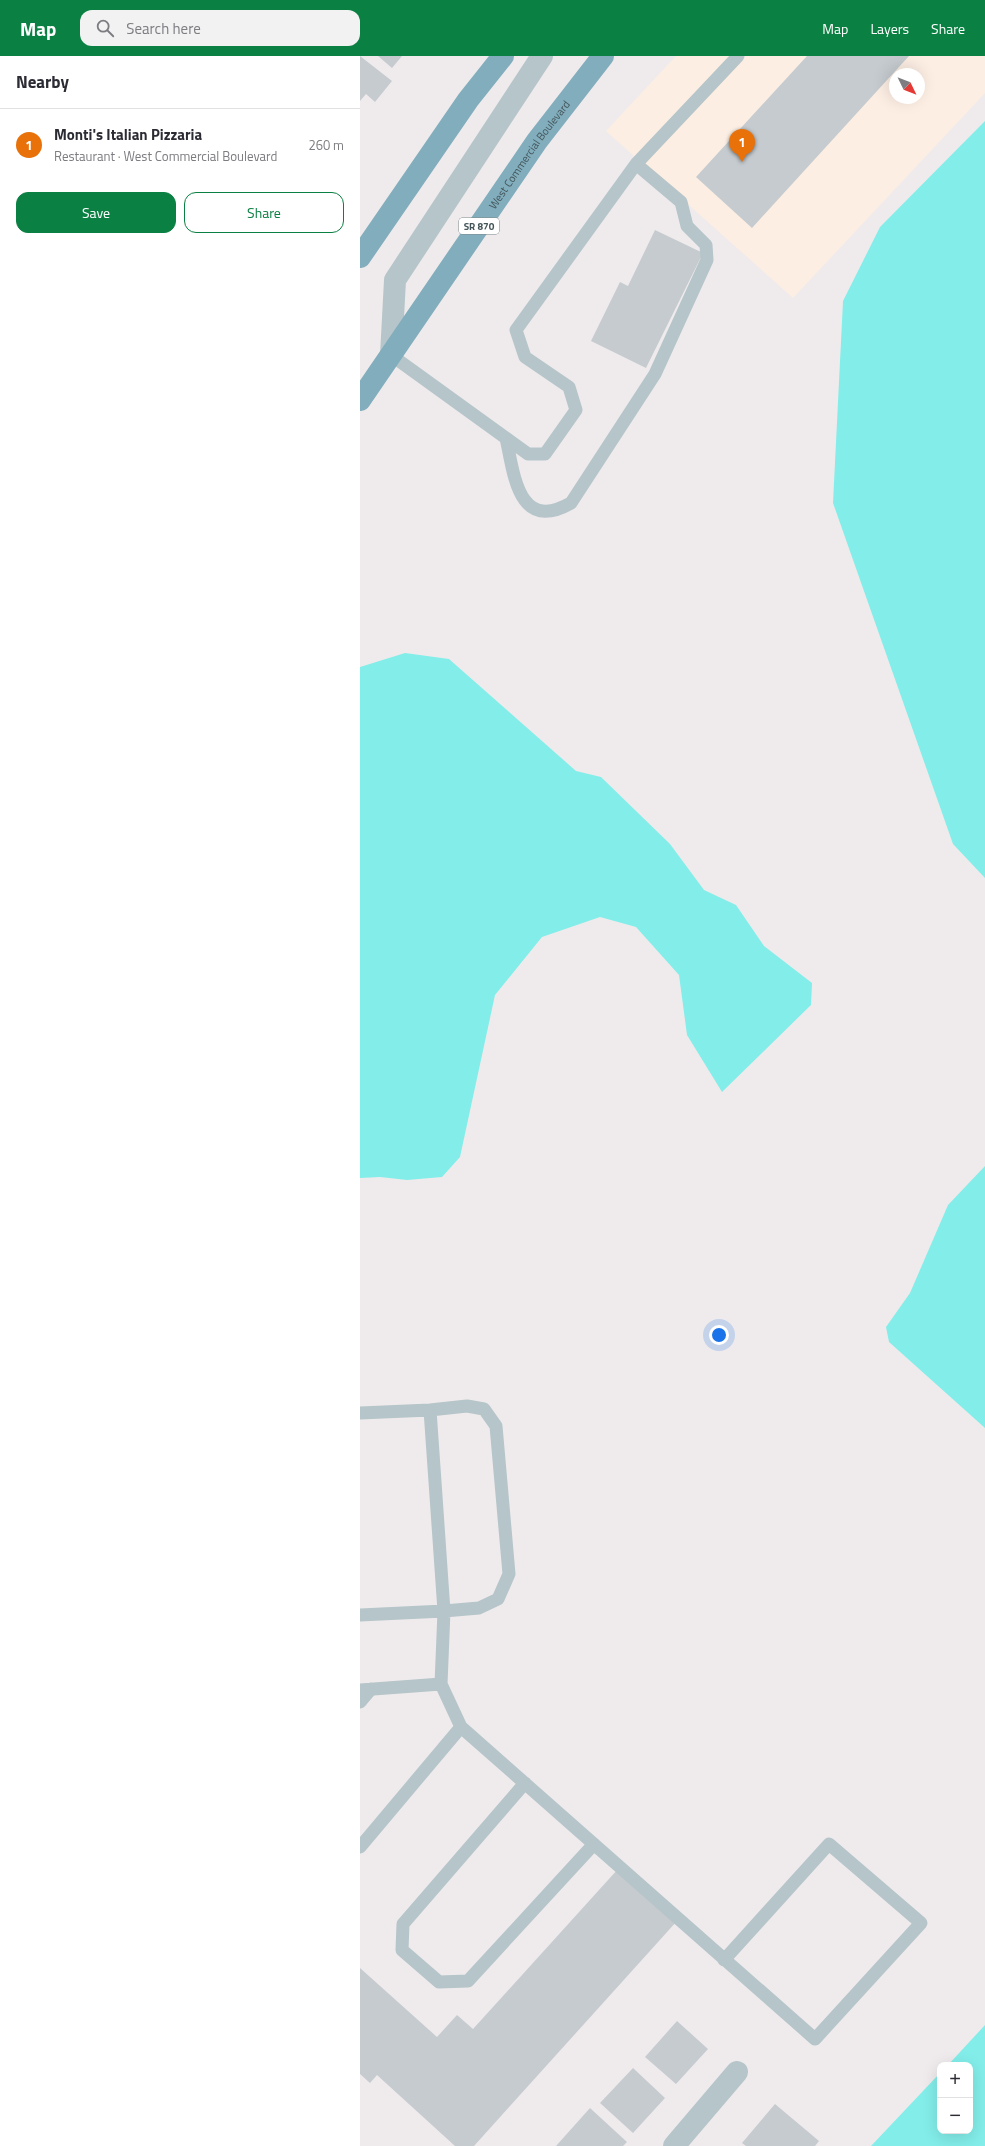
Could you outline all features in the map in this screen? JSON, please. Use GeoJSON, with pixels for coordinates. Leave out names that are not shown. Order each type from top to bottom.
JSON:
{"type":"FeatureCollection","features":[{"type":"Feature","properties":{"kind":"highway"},"geometry":{"type":"LineString","coordinates":[[360,257],[468,100],[502,56]]}},
{"type":"Feature","properties":{"kind":"highway","name":"West Commercial Boulevard"},"geometry":{"type":"LineString","coordinates":[[360,400],[537,141],[603,56]]}},
{"type":"Feature","properties":{"kind":"street"},"geometry":{"type":"LineString","coordinates":[[391,355],[395,280],[542,56]]}},
{"type":"Feature","properties":{"kind":"street"},"geometry":{"type":"LineString","coordinates":[[674,2146],[737,2072]]}},
{"type":"Feature","properties":{"kind":"lane"},"geometry":{"type":"LineString","coordinates":[[391,355],[528,454],[545,454],[576,410],[569,387],[525,357],[516,330],[636,164],[738,56]]}},
{"type":"Feature","properties":{"kind":"lane"},"geometry":{"type":"LineString","coordinates":[[506,438],[517,489],[523,499],[527,504],[541,511],[557,511],[571,503],[655,374],[707,260],[706,245],[687,226],[680,202],[636,164]]}},
{"type":"Feature","properties":{"kind":"lane"},"geometry":{"type":"LineString","coordinates":[[360,1413],[430,1410],[467,1406],[484,1409],[496,1426],[509,1574],[498,1599],[479,1608],[360,1615]]}},
{"type":"Feature","properties":{"kind":"lane"},"geometry":{"type":"LineString","coordinates":[[430,1410],[444,1611],[441,1684],[461,1727],[724,1960],[815,2039],[921,1923],[829,1844],[724,1960]]}},
{"type":"Feature","properties":{"kind":"lane"},"geometry":{"type":"LineString","coordinates":[[360,1702],[366,1689],[441,1684]]}},
{"type":"Feature","properties":{"kind":"lane"},"geometry":{"type":"LineString","coordinates":[[360,1847],[461,1727]]}},
{"type":"Feature","properties":{"kind":"lane"},"geometry":{"type":"LineString","coordinates":[[525,1783],[403,1924],[402,1950],[439,1982],[468,1981],[594,1844]]}},
{"type":"Feature","properties":{"kind":"shaded area"},"geometry":{"type":"Polygon","coordinates":[[[676,56],[985,56],[985,93],[793,298],[606,131],[676,56]]]}},
{"type":"Feature","properties":{"kind":"water"},"geometry":{"type":"Polygon","coordinates":[[[985,121],[985,878],[953,844],[833,503],[843,301],[880,227],[985,121]]]}},
{"type":"Feature","properties":{"kind":"water"},"geometry":{"type":"Polygon","coordinates":[[[405,653],[449,659],[576,771],[601,777],[670,844],[704,890],[736,905],[764,946],[812,983],[811,1005],[722,1092],[687,1035],[679,975],[636,927],[600,917],[542,937],[495,995],[460,1157],[442,1177],[407,1180],[380,1177],[360,1178],[360,667],[405,653]]]}},
{"type":"Feature","properties":{"kind":"water"},"geometry":{"type":"Polygon","coordinates":[[[985,1166],[985,1428],[889,1342],[886,1327],[910,1293],[948,1205],[985,1166]]]}},
{"type":"Feature","properties":{"kind":"water"},"geometry":{"type":"Polygon","coordinates":[[[985,2025],[985,2146],[871,2146],[937,2076],[937,2134],[973,2134],[973,2062],[951,2062],[985,2025]]]}},
{"type":"Feature","properties":{"kind":"building"},"geometry":{"type":"Polygon","coordinates":[[[360,56],[392,81],[375,102],[366,94],[360,101],[360,56]]]}},
{"type":"Feature","properties":{"kind":"building"},"geometry":{"type":"Polygon","coordinates":[[[378,56],[402,56],[392,68],[378,56]]]}},
{"type":"Feature","properties":{"kind":"building"},"geometry":{"type":"Polygon","coordinates":[[[807,56],[909,56],[898,68],[889,68],[889,78],[752,228],[696,177],[807,56]]]}},
{"type":"Feature","properties":{"kind":"building"},"geometry":{"type":"Polygon","coordinates":[[[655,230],[703,253],[646,368],[591,341],[620,282],[628,286],[655,230]]]}},
{"type":"Feature","properties":{"kind":"building"},"geometry":{"type":"Polygon","coordinates":[[[618,1869],[677,1921],[474,2146],[455,2146],[377,2075],[370,2083],[360,2074],[360,1968],[437,2037],[457,2015],[473,2029],[618,1869]]]}},
{"type":"Feature","properties":{"kind":"building"},"geometry":{"type":"Polygon","coordinates":[[[677,2021],[708,2049],[676,2084],[645,2057],[677,2021]]]}},
{"type":"Feature","properties":{"kind":"building"},"geometry":{"type":"Polygon","coordinates":[[[633,2068],[665,2098],[633,2133],[600,2103],[633,2068]]]}},
{"type":"Feature","properties":{"kind":"building"},"geometry":{"type":"Polygon","coordinates":[[[775,2104],[819,2141],[815,2146],[746,2146],[742,2143],[775,2104]]]}},
{"type":"Feature","properties":{"kind":"building"},"geometry":{"type":"Polygon","coordinates":[[[590,2108],[627,2142],[623,2146],[556,2146],[590,2108]]]}},
{"type":"Feature","properties":{"kind":"place","name":"Monti's Italian Pizzaria"},"geometry":{"type":"Point","coordinates":[742,162]}}]}
